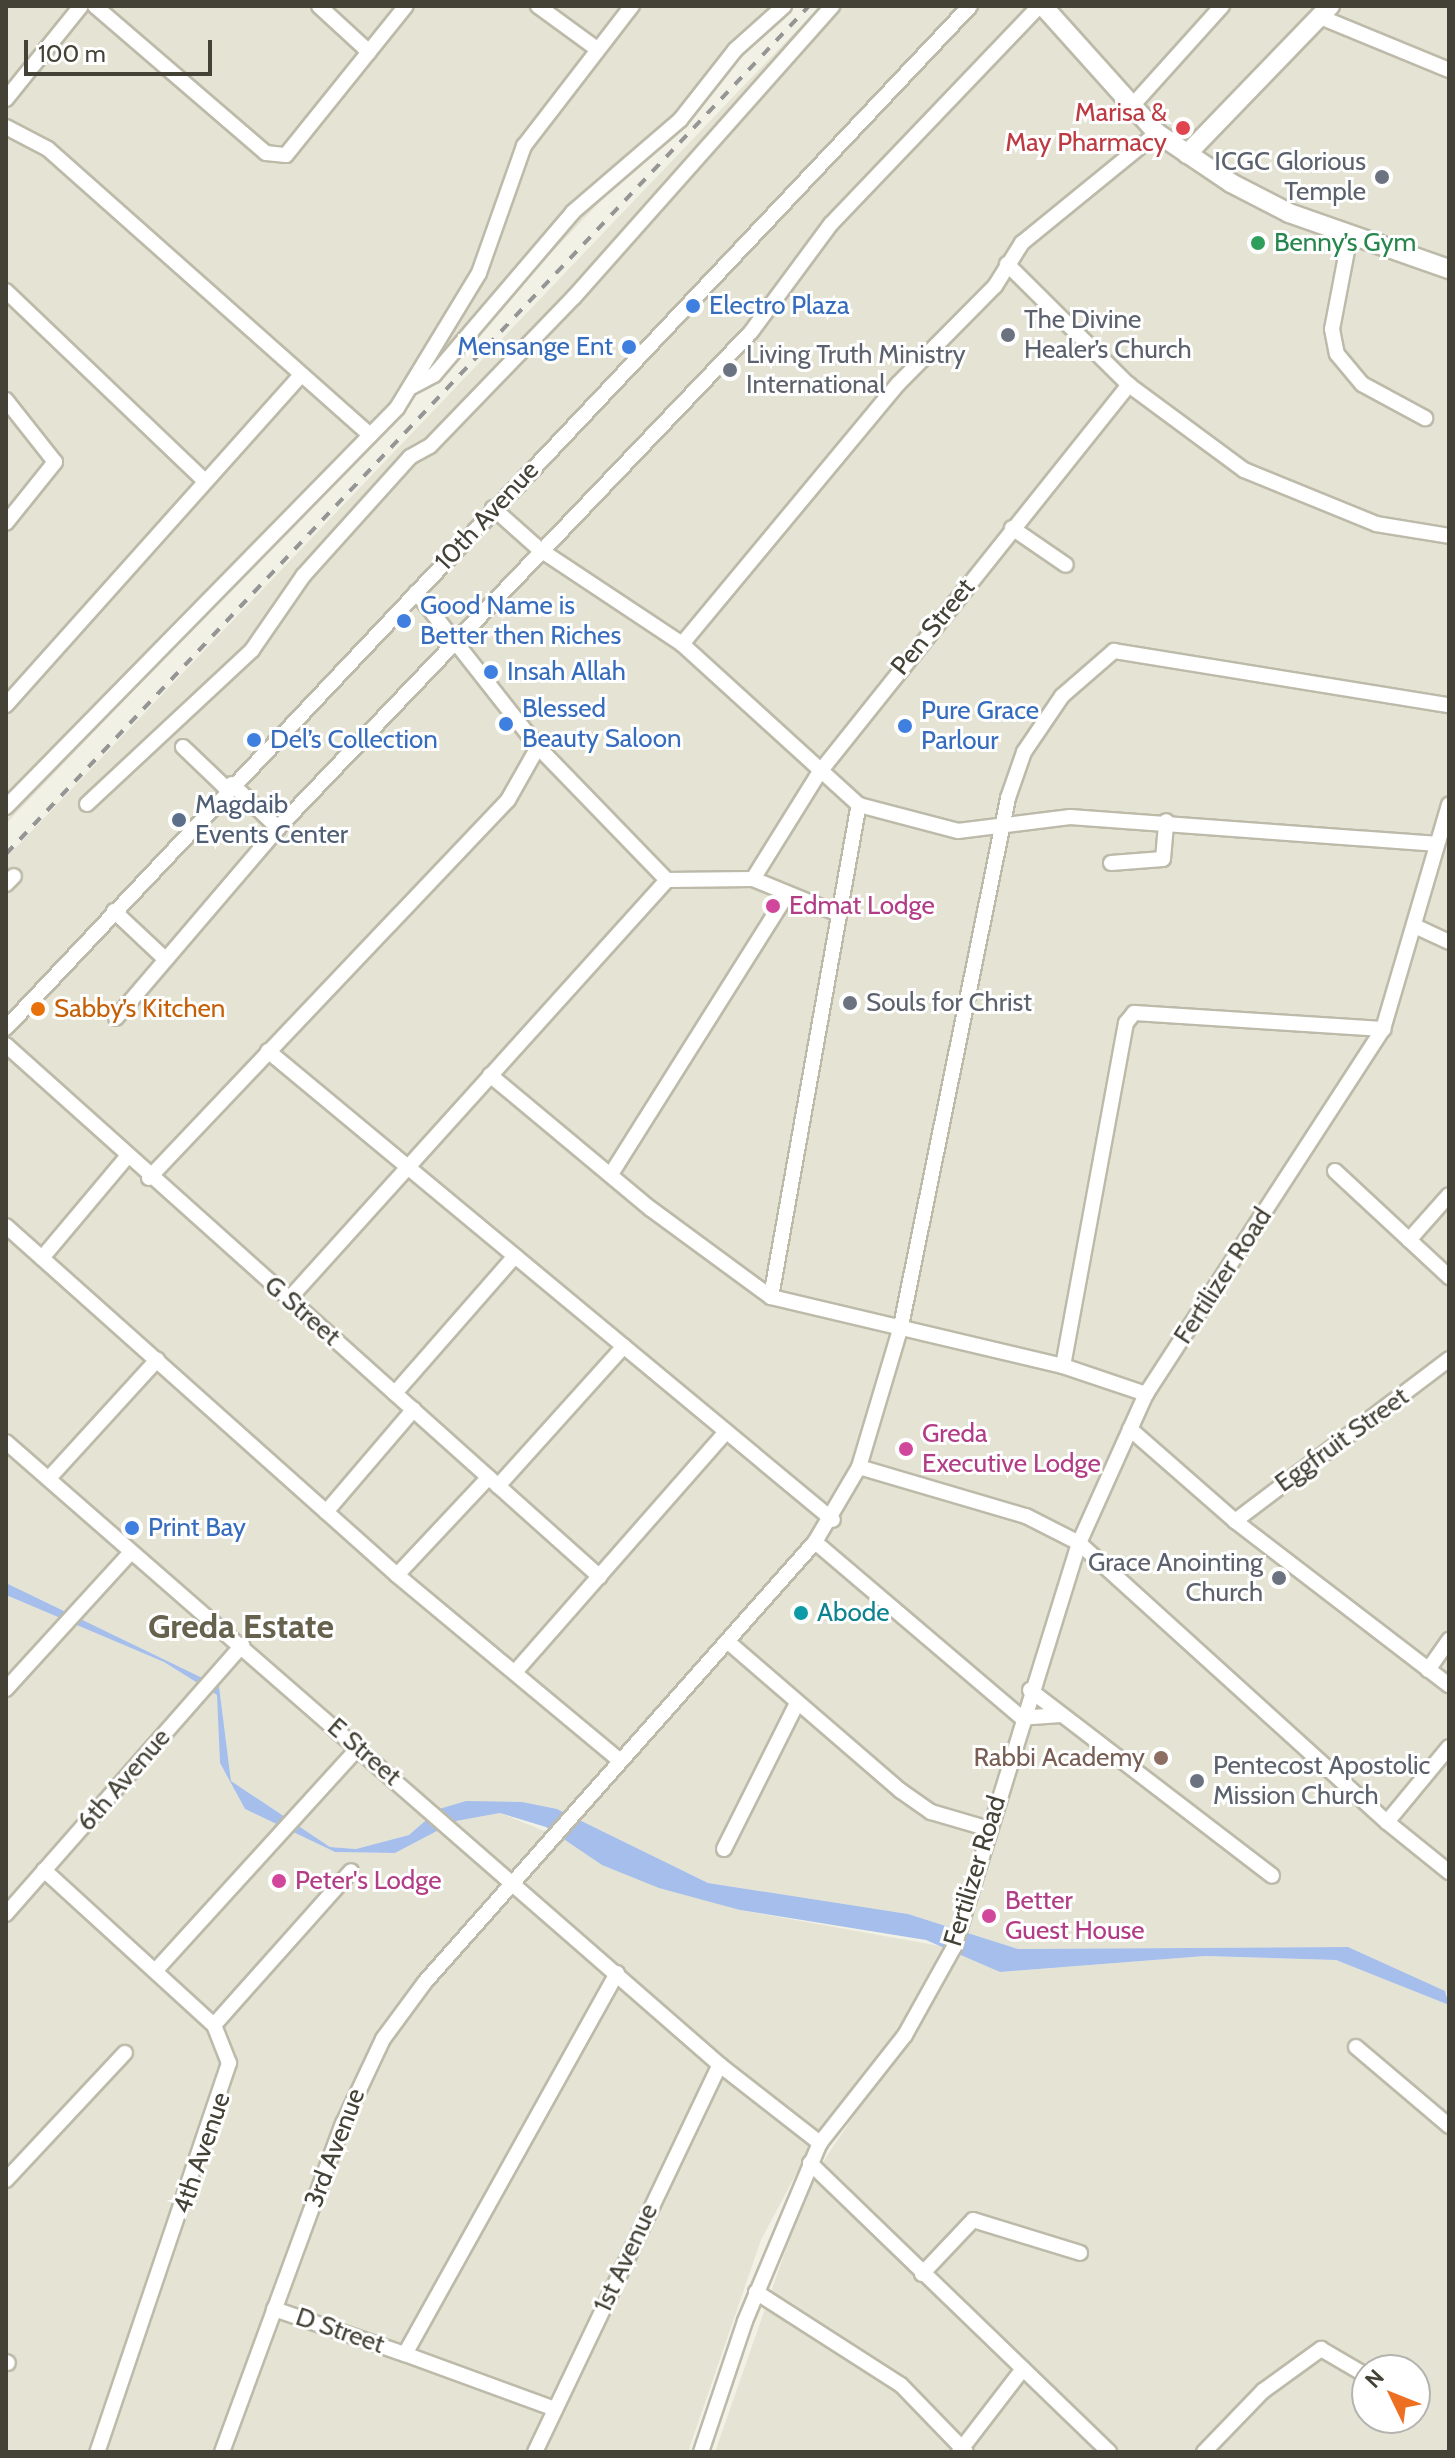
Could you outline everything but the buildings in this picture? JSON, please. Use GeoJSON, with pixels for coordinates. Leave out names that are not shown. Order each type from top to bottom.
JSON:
{"type":"FeatureCollection","features":[{"type":"Feature","properties":{"kind":"street"},"geometry":{"type":"LineString","coordinates":[[6,99],[81,6]]}},
{"type":"Feature","properties":{"kind":"street"},"geometry":{"type":"LineString","coordinates":[[95,6],[266,153],[286,155],[303,143],[406,6]]}},
{"type":"Feature","properties":{"kind":"street"},"geometry":{"type":"LineString","coordinates":[[319,6],[369,52]]}},
{"type":"Feature","properties":{"kind":"street"},"geometry":{"type":"LineString","coordinates":[[538,6],[597,49]]}},
{"type":"Feature","properties":{"kind":"street"},"geometry":{"type":"LineString","coordinates":[[6,807],[112,693],[159,656],[366,431],[412,386],[479,273],[524,146],[632,6]]}},
{"type":"Feature","properties":{"kind":"street"},"geometry":{"type":"LineString","coordinates":[[412,386],[434,375],[573,212],[680,120],[735,50],[784,6]]}},
{"type":"Feature","properties":{"kind":"street"},"geometry":{"type":"LineString","coordinates":[[87,804],[252,650],[303,576],[410,457],[430,446],[574,297],[832,6]]}},
{"type":"Feature","properties":{"kind":"street","name":"10th Avenue"},"geometry":{"type":"LineString","coordinates":[[6,1028],[229,786],[970,6]]}},
{"type":"Feature","properties":{"kind":"street"},"geometry":{"type":"LineString","coordinates":[[116,1018],[163,957],[278,828],[539,549],[751,332],[831,224],[1041,6],[1131,107],[1157,133],[1187,154],[1289,213],[1449,269]]}},
{"type":"Feature","properties":{"kind":"street"},"geometry":{"type":"LineString","coordinates":[[1131,107],[1222,6]]}},
{"type":"Feature","properties":{"kind":"street"},"geometry":{"type":"LineString","coordinates":[[1187,154],[1325,12],[1449,70]]}},
{"type":"Feature","properties":{"kind":"street"},"geometry":{"type":"LineString","coordinates":[[6,127],[48,149],[366,431]]}},
{"type":"Feature","properties":{"kind":"street"},"geometry":{"type":"LineString","coordinates":[[682,644],[1022,243],[1157,133]]}},
{"type":"Feature","properties":{"kind":"street"},"geometry":{"type":"LineString","coordinates":[[1350,235],[1332,329],[1337,354],[1362,384],[1425,418]]}},
{"type":"Feature","properties":{"kind":"street"},"geometry":{"type":"LineString","coordinates":[[1007,264],[1129,385],[1244,470],[1376,524],[1449,536]]}},
{"type":"Feature","properties":{"kind":"street"},"geometry":{"type":"LineString","coordinates":[[6,291],[203,479]]}},
{"type":"Feature","properties":{"kind":"street"},"geometry":{"type":"LineString","coordinates":[[6,705],[203,479],[301,375]]}},
{"type":"Feature","properties":{"kind":"street","name":"Pen Street"},"geometry":{"type":"LineString","coordinates":[[753,879],[819,773],[1129,385]]}},
{"type":"Feature","properties":{"kind":"street"},"geometry":{"type":"LineString","coordinates":[[6,400],[55,462],[6,523]]}},
{"type":"Feature","properties":{"kind":"street"},"geometry":{"type":"LineString","coordinates":[[493,508],[539,549],[682,644],[819,773],[859,805],[958,831],[1070,817],[1166,821],[1435,844]]}},
{"type":"Feature","properties":{"kind":"street"},"geometry":{"type":"LineString","coordinates":[[1012,528],[1066,565]]}},
{"type":"Feature","properties":{"kind":"street"},"geometry":{"type":"LineString","coordinates":[[416,592],[538,747],[667,880],[753,879],[834,912]]}},
{"type":"Feature","properties":{"kind":"street","name":"3rd Avenue"},"geometry":{"type":"LineString","coordinates":[[223,2452],[274,2309],[383,2039],[619,1760],[815,1542],[833,1520],[859,1467],[901,1326],[1004,825],[1024,752],[1062,696],[1114,651],[1449,705]]}},
{"type":"Feature","properties":{"kind":"street"},"geometry":{"type":"LineString","coordinates":[[183,747],[278,828]]}},
{"type":"Feature","properties":{"kind":"street"},"geometry":{"type":"LineString","coordinates":[[149,1178],[508,800],[538,747]]}},
{"type":"Feature","properties":{"kind":"street"},"geometry":{"type":"LineString","coordinates":[[771,1297],[834,912],[859,805]]}},
{"type":"Feature","properties":{"kind":"street","name":"Fertilizer Road"},"geometry":{"type":"LineString","coordinates":[[701,2452],[756,2292],[820,2143],[905,2035],[954,1947],[1030,1690],[1079,1543],[1146,1394],[1383,1029],[1417,927],[1435,844],[1449,805]]}},
{"type":"Feature","properties":{"kind":"street"},"geometry":{"type":"LineString","coordinates":[[1111,863],[1163,859],[1166,821]]}},
{"type":"Feature","properties":{"kind":"street"},"geometry":{"type":"LineString","coordinates":[[289,1299],[667,880]]}},
{"type":"Feature","properties":{"kind":"street"},"geometry":{"type":"LineString","coordinates":[[611,1174],[787,894]]}},
{"type":"Feature","properties":{"kind":"street"},"geometry":{"type":"LineString","coordinates":[[114,911],[163,957]]}},
{"type":"Feature","properties":{"kind":"street"},"geometry":{"type":"LineString","coordinates":[[1417,927],[1449,942]]}},
{"type":"Feature","properties":{"kind":"street"},"geometry":{"type":"LineString","coordinates":[[1063,1366],[1126,1023],[1134,1013],[1383,1029]]}},
{"type":"Feature","properties":{"kind":"street","name":"G Street"},"geometry":{"type":"LineString","coordinates":[[6,1045],[126,1158],[414,1409],[600,1577]]}},
{"type":"Feature","properties":{"kind":"street"},"geometry":{"type":"LineString","coordinates":[[268,1051],[413,1165],[515,1256],[833,1520]]}},
{"type":"Feature","properties":{"kind":"street"},"geometry":{"type":"LineString","coordinates":[[490,1075],[611,1174],[771,1297],[1063,1366],[1146,1394]]}},
{"type":"Feature","properties":{"kind":"street"},"geometry":{"type":"LineString","coordinates":[[42,1258],[126,1158]]}},
{"type":"Feature","properties":{"kind":"street"},"geometry":{"type":"LineString","coordinates":[[1335,1171],[1449,1277]]}},
{"type":"Feature","properties":{"kind":"street"},"geometry":{"type":"LineString","coordinates":[[1409,1240],[1449,1195]]}},
{"type":"Feature","properties":{"kind":"street"},"geometry":{"type":"LineString","coordinates":[[6,1226],[397,1575],[619,1760]]}},
{"type":"Feature","properties":{"kind":"street"},"geometry":{"type":"LineString","coordinates":[[395,1393],[515,1256]]}},
{"type":"Feature","properties":{"kind":"street"},"geometry":{"type":"LineString","coordinates":[[397,1575],[494,1482],[624,1346]]}},
{"type":"Feature","properties":{"kind":"street","name":"Eggfruit Street"},"geometry":{"type":"LineString","coordinates":[[1235,1521],[1449,1359]]}},
{"type":"Feature","properties":{"kind":"street"},"geometry":{"type":"LineString","coordinates":[[50,1477],[157,1360]]}},
{"type":"Feature","properties":{"kind":"street"},"geometry":{"type":"LineString","coordinates":[[326,1512],[414,1409]]}},
{"type":"Feature","properties":{"kind":"street"},"geometry":{"type":"LineString","coordinates":[[1130,1429],[1235,1521],[1449,1685]]}},
{"type":"Feature","properties":{"kind":"street"},"geometry":{"type":"LineString","coordinates":[[515,1672],[726,1432]]}},
{"type":"Feature","properties":{"kind":"street","name":"E Street"},"geometry":{"type":"LineString","coordinates":[[6,1442],[514,1881],[720,2065],[820,2143]]}},
{"type":"Feature","properties":{"kind":"street"},"geometry":{"type":"LineString","coordinates":[[859,1467],[1026,1516],[1079,1543],[1387,1822],[1449,1872]]}},
{"type":"Feature","properties":{"kind":"street"},"geometry":{"type":"LineString","coordinates":[[815,1542],[1022,1718],[1061,1715]]}},
{"type":"Feature","properties":{"kind":"street"},"geometry":{"type":"LineString","coordinates":[[6,1689],[131,1552]]}},
{"type":"Feature","properties":{"kind":"street"},"geometry":{"type":"LineString","coordinates":[[1428,1670],[1449,1640]]}},
{"type":"Feature","properties":{"kind":"street"},"geometry":{"type":"LineString","coordinates":[[727,1641],[797,1703],[931,1812],[989,1829]]}},
{"type":"Feature","properties":{"kind":"street","name":"6th Avenue"},"geometry":{"type":"LineString","coordinates":[[6,1914],[242,1645]]}},
{"type":"Feature","properties":{"kind":"street"},"geometry":{"type":"LineString","coordinates":[[1030,1690],[1272,1876]]}},
{"type":"Feature","properties":{"kind":"street"},"geometry":{"type":"LineString","coordinates":[[724,1849],[797,1703]]}},
{"type":"Feature","properties":{"kind":"street"},"geometry":{"type":"LineString","coordinates":[[1387,1822],[1449,1747]]}},
{"type":"Feature","properties":{"kind":"street"},"geometry":{"type":"LineString","coordinates":[[157,1969],[358,1748]]}},
{"type":"Feature","properties":{"kind":"street","name":"4th Avenue"},"geometry":{"type":"LineString","coordinates":[[44,1870],[157,1969],[214,2025],[229,2063],[226,2086],[97,2452]]}},
{"type":"Feature","properties":{"kind":"street"},"geometry":{"type":"LineString","coordinates":[[214,2025],[351,1871]]}},
{"type":"Feature","properties":{"kind":"street"},"geometry":{"type":"LineString","coordinates":[[405,2354],[617,1973]]}},
{"type":"Feature","properties":{"kind":"street"},"geometry":{"type":"LineString","coordinates":[[1356,2047],[1449,2126]]}},
{"type":"Feature","properties":{"kind":"street"},"geometry":{"type":"LineString","coordinates":[[6,2180],[125,2053]]}},
{"type":"Feature","properties":{"kind":"street","name":"1st Avenue"},"geometry":{"type":"LineString","coordinates":[[535,2452],[720,2065]]}},
{"type":"Feature","properties":{"kind":"street"},"geometry":{"type":"LineString","coordinates":[[810,2163],[1109,2452]]}},
{"type":"Feature","properties":{"kind":"street"},"geometry":{"type":"LineString","coordinates":[[922,2274],[979,2219],[1080,2253]]}},
{"type":"Feature","properties":{"kind":"street"},"geometry":{"type":"LineString","coordinates":[[756,2292],[901,2385],[962,2451],[1023,2369]]}},
{"type":"Feature","properties":{"kind":"street","name":"D Street"},"geometry":{"type":"LineString","coordinates":[[274,2309],[555,2409]]}},
{"type":"Feature","properties":{"kind":"street"},"geometry":{"type":"LineString","coordinates":[[1204,2452],[1263,2391],[1321,2349],[1351,2367]]}},
{"type":"Feature","properties":{"kind":"shaded area"},"geometry":{"type":"Polygon","coordinates":[[[6,6],[787,6],[6,824],[6,6]]]}},
{"type":"Feature","properties":{"kind":"shaded area"},"geometry":{"type":"Polygon","coordinates":[[[820,6],[1449,6],[1449,1994],[1348,1947],[1018,1949],[908,1914],[708,1883],[557,1809],[466,1801],[409,1835],[356,1849],[330,1847],[231,1781],[219,1686],[6,1583],[6,858],[820,6]]]}},
{"type":"Feature","properties":{"kind":"shaded area"},"geometry":{"type":"Polygon","coordinates":[[[6,1595],[164,1662],[218,1695],[220,1763],[245,1809],[335,1852],[395,1853],[456,1821],[500,1813],[740,1910],[946,1947],[901,2034],[811,2146],[761,2240],[688,2452],[6,2452],[6,1595]]]}},
{"type":"Feature","properties":{"kind":"shaded area"},"geometry":{"type":"Polygon","coordinates":[[[961,1954],[1000,1972],[1205,1956],[1336,1960],[1449,2005],[1449,2452],[715,2452],[809,2183],[961,1954]]]}},
{"type":"Feature","properties":{"kind":"water"},"geometry":{"type":"Polygon","coordinates":[[[6,1583],[219,1686],[231,1781],[330,1847],[356,1849],[409,1835],[439,1809],[466,1801],[522,1802],[557,1809],[708,1883],[908,1914],[1018,1949],[1348,1947],[1445,1991],[1449,2005],[1336,1960],[1205,1956],[1000,1972],[926,1940],[740,1910],[659,1888],[602,1865],[546,1827],[500,1813],[456,1821],[395,1853],[335,1852],[245,1809],[220,1763],[217,1695],[164,1662],[6,1595],[6,1583]]]}},
{"type":"Feature","properties":{"kind":"railway"},"geometry":{"type":"LineString","coordinates":[[6,854],[809,6]]}},
{"type":"Feature","properties":{"kind":"place","name":"Marisa & May Pharmacy"},"geometry":{"type":"Point","coordinates":[1183,128]}},
{"type":"Feature","properties":{"kind":"place","name":"ICGC Glorious Temple"},"geometry":{"type":"Point","coordinates":[1382,177]}},
{"type":"Feature","properties":{"kind":"place","name":"Benny’s Gym"},"geometry":{"type":"Point","coordinates":[1258,243]}},
{"type":"Feature","properties":{"kind":"place","name":"Electro Plaza"},"geometry":{"type":"Point","coordinates":[693,306]}},
{"type":"Feature","properties":{"kind":"place","name":"The Divine Healer’s Church"},"geometry":{"type":"Point","coordinates":[1008,335]}},
{"type":"Feature","properties":{"kind":"place","name":"Mensange Ent"},"geometry":{"type":"Point","coordinates":[629,347]}},
{"type":"Feature","properties":{"kind":"place","name":"Living Truth Ministry International"},"geometry":{"type":"Point","coordinates":[730,370]}},
{"type":"Feature","properties":{"kind":"place","name":"Good Name is Better then Riches"},"geometry":{"type":"Point","coordinates":[404,621]}},
{"type":"Feature","properties":{"kind":"place","name":"Insah Allah"},"geometry":{"type":"Point","coordinates":[491,672]}},
{"type":"Feature","properties":{"kind":"place","name":"Blessed Beauty Saloon"},"geometry":{"type":"Point","coordinates":[506,724]}},
{"type":"Feature","properties":{"kind":"place","name":"Pure Grace Parlour"},"geometry":{"type":"Point","coordinates":[905,726]}},
{"type":"Feature","properties":{"kind":"place","name":"Del’s Collection"},"geometry":{"type":"Point","coordinates":[254,740]}},
{"type":"Feature","properties":{"kind":"place","name":"Magdaib Events Center"},"geometry":{"type":"Point","coordinates":[179,820]}},
{"type":"Feature","properties":{"kind":"place","name":"Edmat Lodge"},"geometry":{"type":"Point","coordinates":[773,906]}},
{"type":"Feature","properties":{"kind":"place","name":"Souls for Christ"},"geometry":{"type":"Point","coordinates":[850,1003]}},
{"type":"Feature","properties":{"kind":"place","name":"Sabby’s Kitchen"},"geometry":{"type":"Point","coordinates":[38,1009]}},
{"type":"Feature","properties":{"kind":"place","name":"Greda Executive Lodge"},"geometry":{"type":"Point","coordinates":[906,1449]}},
{"type":"Feature","properties":{"kind":"place","name":"Print Bay"},"geometry":{"type":"Point","coordinates":[132,1528]}},
{"type":"Feature","properties":{"kind":"place","name":"Grace Anointing Church"},"geometry":{"type":"Point","coordinates":[1279,1578]}},
{"type":"Feature","properties":{"kind":"place","name":"Abode"},"geometry":{"type":"Point","coordinates":[801,1613]}},
{"type":"Feature","properties":{"kind":"place","name":"Rabbi Academy"},"geometry":{"type":"Point","coordinates":[1161,1758]}},
{"type":"Feature","properties":{"kind":"place","name":"Pentecost Apostolic Mission Church"},"geometry":{"type":"Point","coordinates":[1197,1781]}},
{"type":"Feature","properties":{"kind":"place","name":"Peter's Lodge"},"geometry":{"type":"Point","coordinates":[279,1881]}},
{"type":"Feature","properties":{"kind":"place","name":"Better Guest House"},"geometry":{"type":"Point","coordinates":[989,1916]}},
{"type":"Feature","properties":{"kind":"district","name":"Greda Estate"},"geometry":{"type":"Point","coordinates":[241,1627]}}]}
